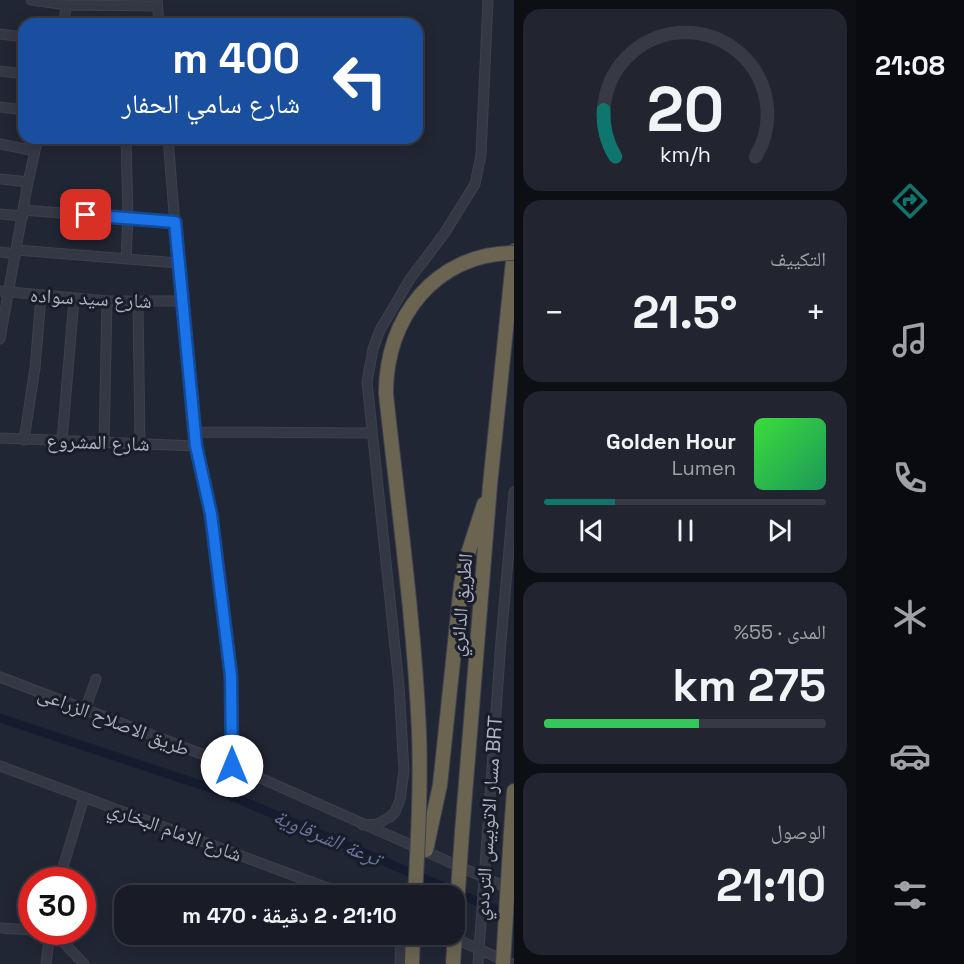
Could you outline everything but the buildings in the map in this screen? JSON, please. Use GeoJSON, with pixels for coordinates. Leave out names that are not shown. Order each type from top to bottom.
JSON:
{"type":"FeatureCollection","features":[{"type":"Feature","properties":{"kind":"highway","name":"الطريق الدائري"},"geometry":{"type":"LineString","coordinates":[[453,964],[490,485],[514,252]]}},
{"type":"Feature","properties":{"kind":"highway"},"geometry":{"type":"LineString","coordinates":[[415,885],[420,775],[416,670],[386,394],[388,360],[398,327],[412,305],[429,286],[473,260],[514,252]]}},
{"type":"Feature","properties":{"kind":"highway"},"geometry":{"type":"LineString","coordinates":[[426,850],[440,785],[461,585],[473,537],[490,485]]}},
{"type":"Feature","properties":{"kind":"highway"},"geometry":{"type":"LineString","coordinates":[[503,964],[514,792]]}},
{"type":"Feature","properties":{"kind":"highway"},"geometry":{"type":"LineString","coordinates":[[412,964],[413,945]]}},
{"type":"Feature","properties":{"kind":"street"},"geometry":{"type":"LineString","coordinates":[[31,0],[71,3],[157,3],[158,18]]}},
{"type":"Feature","properties":{"kind":"street"},"geometry":{"type":"LineString","coordinates":[[363,825],[377,824],[394,812],[400,800],[404,771],[399,685],[367,382],[373,349],[380,330],[410,279],[469,196],[479,171],[488,0]]}},
{"type":"Feature","properties":{"kind":"street"},"geometry":{"type":"LineString","coordinates":[[65,18],[71,3]]}},
{"type":"Feature","properties":{"kind":"street"},"geometry":{"type":"LineString","coordinates":[[0,34],[18,36]]}},
{"type":"Feature","properties":{"kind":"street"},"geometry":{"type":"LineString","coordinates":[[0,71],[18,73]]}},
{"type":"Feature","properties":{"kind":"street"},"geometry":{"type":"LineString","coordinates":[[0,107],[18,109]]}},
{"type":"Feature","properties":{"kind":"street"},"geometry":{"type":"LineString","coordinates":[[0,144],[35,151]]}},
{"type":"Feature","properties":{"kind":"street"},"geometry":{"type":"LineString","coordinates":[[0,339],[4,292],[17,252],[37,144]]}},
{"type":"Feature","properties":{"kind":"street"},"geometry":{"type":"LineString","coordinates":[[126,144],[128,218],[126,259]]}},
{"type":"Feature","properties":{"kind":"street"},"geometry":{"type":"LineString","coordinates":[[168,144],[196,446],[211,514],[231,676],[232,766]]}},
{"type":"Feature","properties":{"kind":"street"},"geometry":{"type":"LineString","coordinates":[[0,178],[28,182]]}},
{"type":"Feature","properties":{"kind":"street"},"geometry":{"type":"LineString","coordinates":[[0,214],[23,213],[175,222]]}},
{"type":"Feature","properties":{"kind":"street"},"geometry":{"type":"LineString","coordinates":[[0,252],[178,263]]}},
{"type":"Feature","properties":{"kind":"street","name":"شارع سيد سواده"},"geometry":{"type":"LineString","coordinates":[[4,292],[107,301],[181,301]]}},
{"type":"Feature","properties":{"kind":"street"},"geometry":{"type":"LineString","coordinates":[[24,440],[41,296]]}},
{"type":"Feature","properties":{"kind":"street"},"geometry":{"type":"LineString","coordinates":[[62,441],[74,299]]}},
{"type":"Feature","properties":{"kind":"street"},"geometry":{"type":"LineString","coordinates":[[104,443],[107,301]]}},
{"type":"Feature","properties":{"kind":"street"},"geometry":{"type":"LineString","coordinates":[[138,302],[140,444]]}},
{"type":"Feature","properties":{"kind":"street"},"geometry":{"type":"LineString","coordinates":[[195,432],[372,433]]}},
{"type":"Feature","properties":{"kind":"street","name":"شارع المشروع"},"geometry":{"type":"LineString","coordinates":[[0,438],[196,446]]}},
{"type":"Feature","properties":{"kind":"street","name":"مسار الاتوبيس الترددي BRT"},"geometry":{"type":"LineString","coordinates":[[478,964],[514,492]]}},
{"type":"Feature","properties":{"kind":"street","name":"طريق الاصلاح الزراعى"},"geometry":{"type":"LineString","coordinates":[[0,677],[232,766],[363,825],[426,850],[514,891]]}},
{"type":"Feature","properties":{"kind":"street"},"geometry":{"type":"LineString","coordinates":[[85,710],[96,679]]}},
{"type":"Feature","properties":{"kind":"street","name":"شارع الامام البخاري"},"geometry":{"type":"LineString","coordinates":[[0,766],[319,885]]}},
{"type":"Feature","properties":{"kind":"street"},"geometry":{"type":"LineString","coordinates":[[63,867],[84,798]]}},
{"type":"Feature","properties":{"kind":"street"},"geometry":{"type":"LineString","coordinates":[[0,928],[18,929]]}},
{"type":"Feature","properties":{"kind":"street"},"geometry":{"type":"LineString","coordinates":[[465,943],[512,964]]}},
{"type":"Feature","properties":{"kind":"street"},"geometry":{"type":"LineString","coordinates":[[46,964],[47,945]]}},
{"type":"Feature","properties":{"kind":"street"},"geometry":{"type":"LineString","coordinates":[[66,945],[84,964]]}},
{"type":"Feature","properties":{"kind":"street"},"geometry":{"type":"LineString","coordinates":[[400,964],[401,945]]}},
{"type":"Feature","properties":{"kind":"waterway","name":"ترعة الشرقاوية"},"geometry":{"type":"LineString","coordinates":[[0,718],[222,792],[514,917]]}},
{"type":"Feature","properties":{"kind":"route"},"geometry":{"type":"LineString","coordinates":[[86,215],[175,222],[196,446],[211,514],[231,676],[232,766]]}}]}
